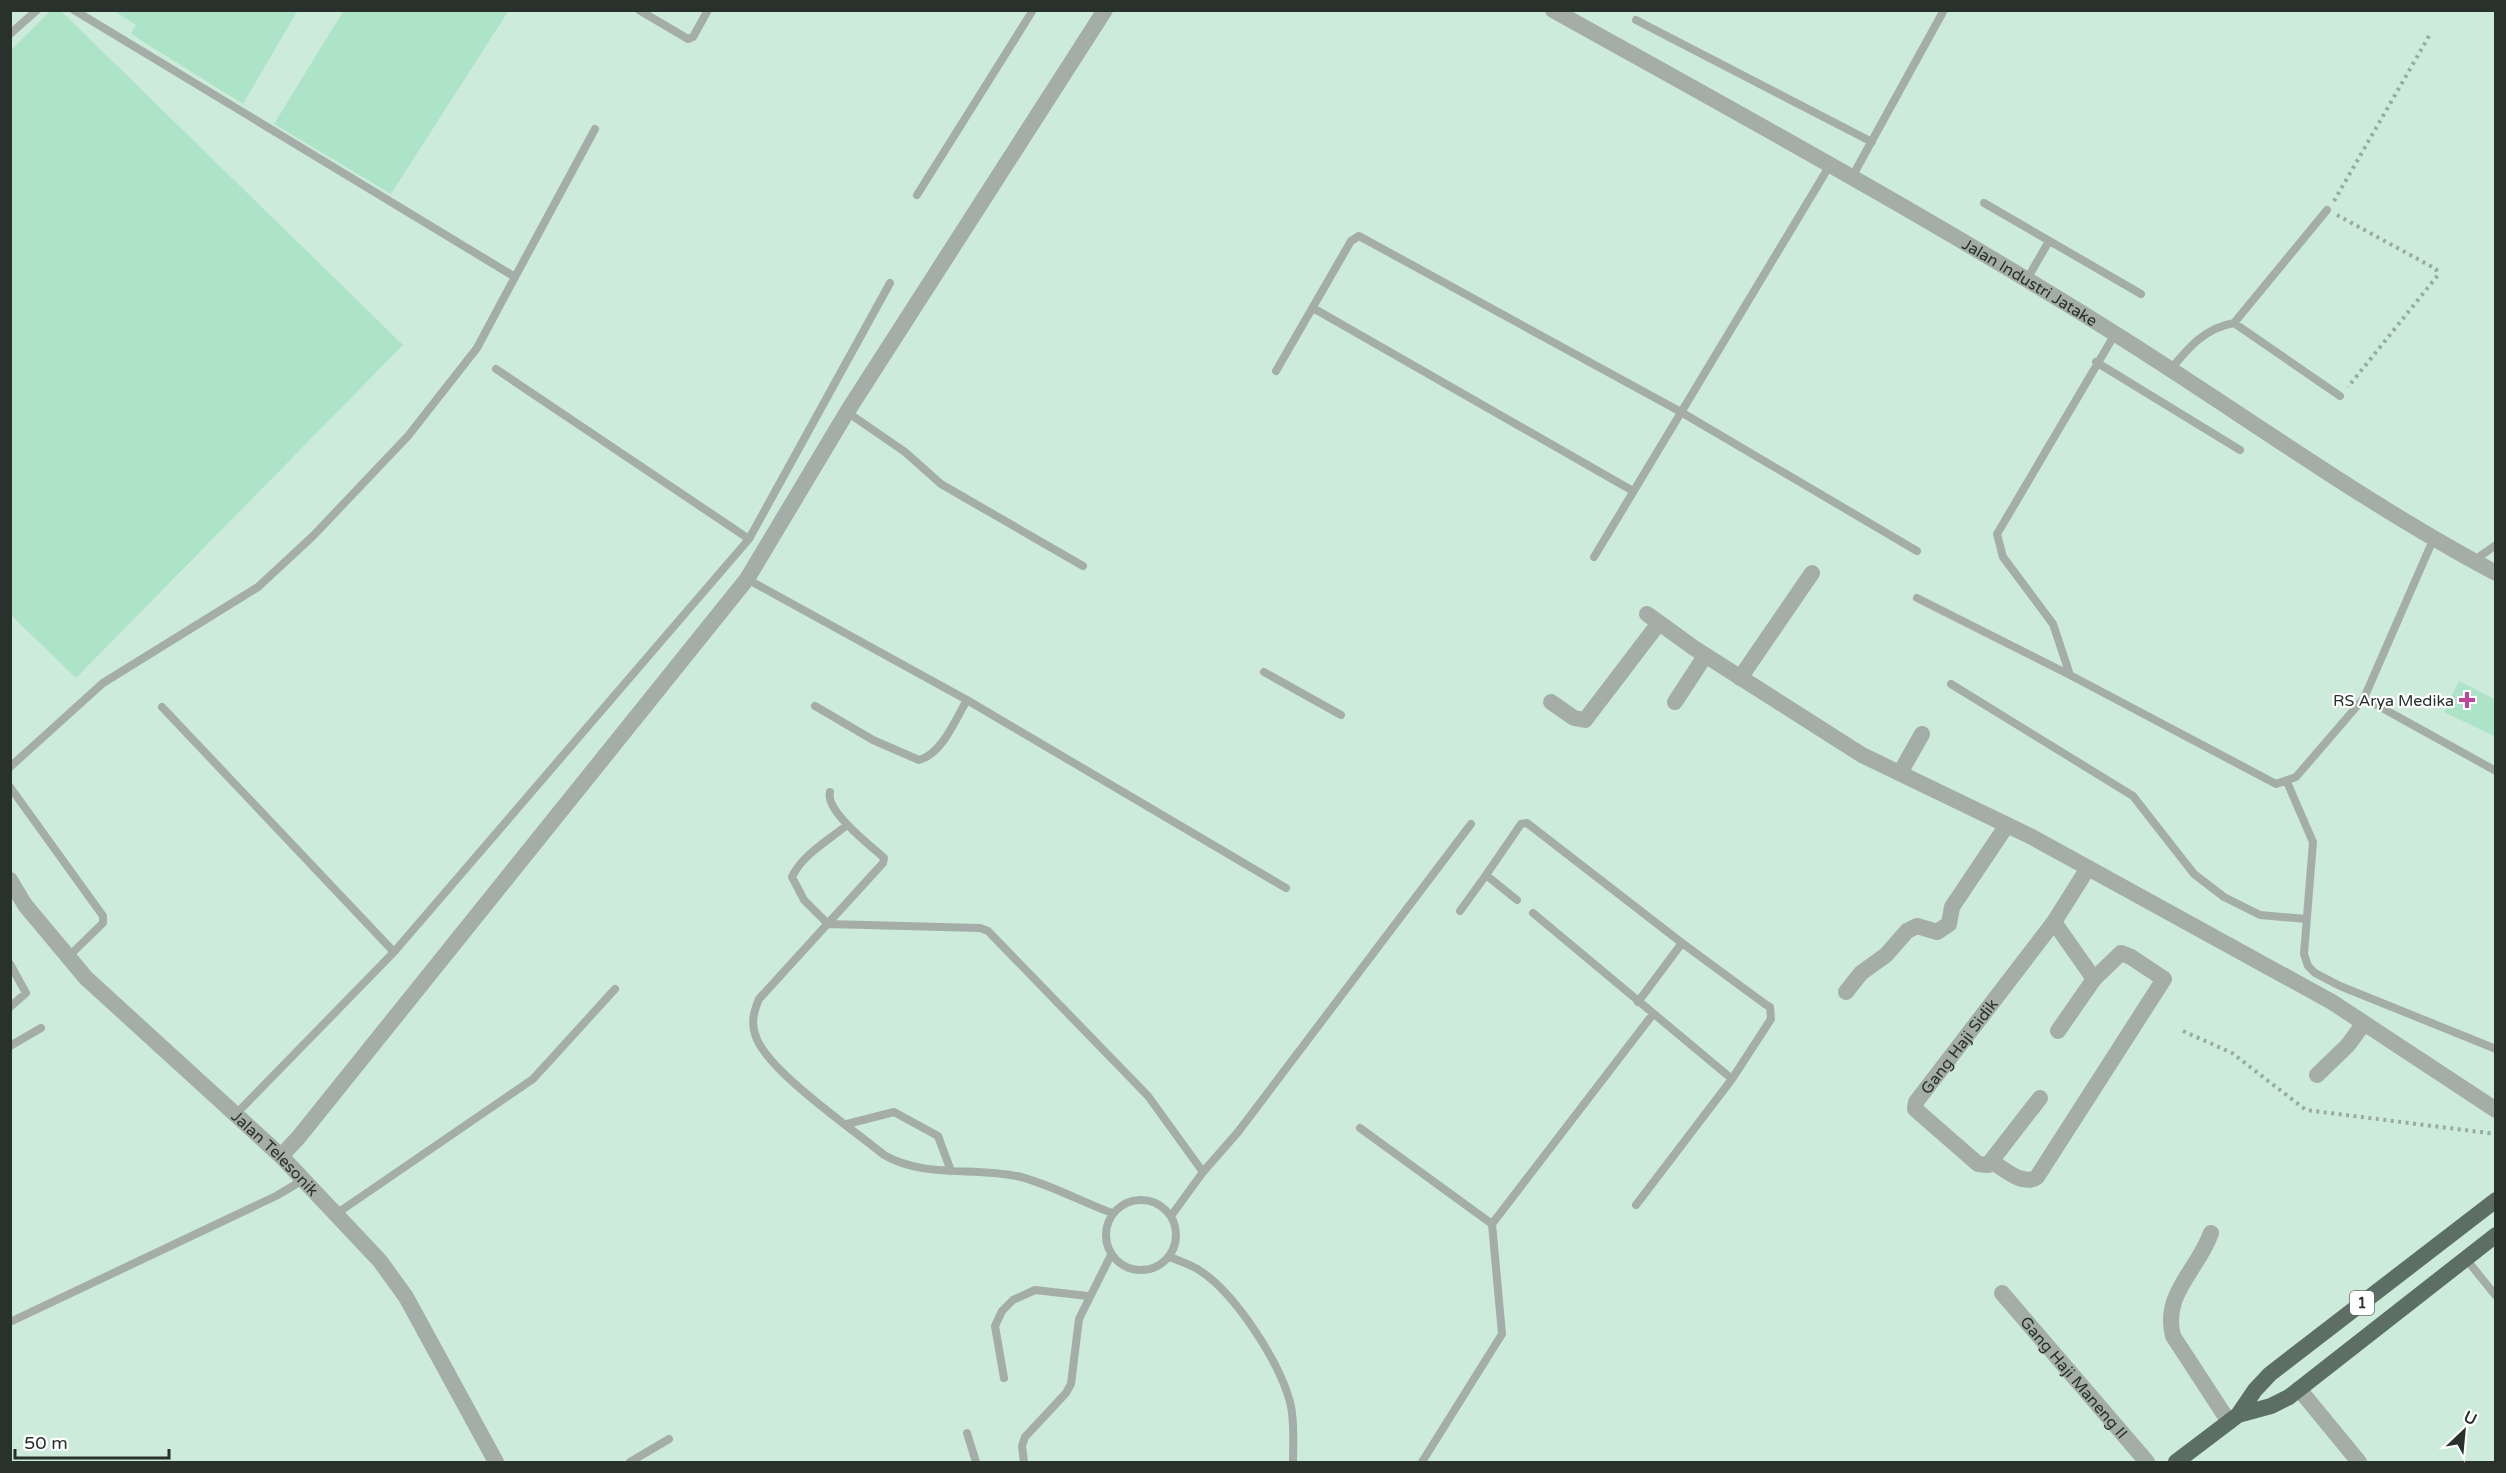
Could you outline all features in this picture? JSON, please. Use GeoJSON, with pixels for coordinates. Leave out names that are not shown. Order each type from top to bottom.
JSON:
{"type":"FeatureCollection","features":[{"type":"Feature","properties":{"kind":"highway","name":"1"},"geometry":{"type":"LineString","coordinates":[[2176,1462],[2234,1418],[2270,1374],[2496,1200]]}},
{"type":"Feature","properties":{"kind":"highway","name":"1"},"geometry":{"type":"LineString","coordinates":[[2234,1418],[2271,1406],[2299,1389],[2496,1235]]}},
{"type":"Feature","properties":{"kind":"street"},"geometry":{"type":"LineString","coordinates":[[281,1156],[298,1138],[747,579],[847,412],[1105,10]]}},
{"type":"Feature","properties":{"kind":"street","name":"Jalan Industri Jatake"},"geometry":{"type":"LineString","coordinates":[[1553,10],[1852,177],[2115,334],[2433,540],[2496,573]]}},
{"type":"Feature","properties":{"kind":"street"},"geometry":{"type":"LineString","coordinates":[[1740,678],[1812,573]]}},
{"type":"Feature","properties":{"kind":"street"},"geometry":{"type":"LineString","coordinates":[[1551,702],[1574,718],[1585,720],[1653,619],[1705,656],[1862,755],[2007,825],[2332,1002],[2496,1110]]}},
{"type":"Feature","properties":{"kind":"street"},"geometry":{"type":"LineString","coordinates":[[1675,702],[1705,656]]}},
{"type":"Feature","properties":{"kind":"street"},"geometry":{"type":"LineString","coordinates":[[1900,773],[1922,734]]}},
{"type":"Feature","properties":{"kind":"street"},"geometry":{"type":"LineString","coordinates":[[1846,992],[1861,972],[1886,955],[1907,931],[1917,926],[1937,932],[1949,924],[1952,907],[2007,825]]}},
{"type":"Feature","properties":{"kind":"street","name":"Gang Haji Sidik"},"geometry":{"type":"LineString","coordinates":[[1991,1161],[1988,1166],[1978,1164],[1917,1113],[1915,1105],[2054,922],[2088,868]]}},
{"type":"Feature","properties":{"kind":"street","name":"Jalan Telesonik"},"geometry":{"type":"LineString","coordinates":[[10,880],[25,905],[69,957],[118,1008],[281,1156],[380,1261],[406,1297],[496,1462]]}},
{"type":"Feature","properties":{"kind":"street"},"geometry":{"type":"LineString","coordinates":[[2054,922],[2094,980]]}},
{"type":"Feature","properties":{"kind":"street"},"geometry":{"type":"LineString","coordinates":[[2040,1098],[1991,1161],[2028,1181],[2037,1177],[2164,978],[2121,953],[2094,980],[2058,1031]]}},
{"type":"Feature","properties":{"kind":"street"},"geometry":{"type":"LineString","coordinates":[[2317,1075],[2348,1045],[2364,1023]]}},
{"type":"Feature","properties":{"kind":"street"},"geometry":{"type":"LineString","coordinates":[[2211,1233],[2205,1249],[2173,1298],[2169,1321],[2173,1336],[2234,1418]]}},
{"type":"Feature","properties":{"kind":"street","name":"Gang Haji Maneng II"},"geometry":{"type":"LineString","coordinates":[[2002,1293],[2147,1462]]}},
{"type":"Feature","properties":{"kind":"street"},"geometry":{"type":"LineString","coordinates":[[2299,1389],[2359,1462]]}},
{"type":"Feature","properties":{"kind":"lane"},"geometry":{"type":"LineString","coordinates":[[10,34],[37,10]]}},
{"type":"Feature","properties":{"kind":"lane"},"geometry":{"type":"LineString","coordinates":[[74,10],[515,277]]}},
{"type":"Feature","properties":{"kind":"lane"},"geometry":{"type":"LineString","coordinates":[[639,10],[688,39],[693,37],[708,10]]}},
{"type":"Feature","properties":{"kind":"lane"},"geometry":{"type":"LineString","coordinates":[[917,195],[1033,10]]}},
{"type":"Feature","properties":{"kind":"lane"},"geometry":{"type":"LineString","coordinates":[[1852,177],[1944,10]]}},
{"type":"Feature","properties":{"kind":"lane"},"geometry":{"type":"LineString","coordinates":[[1636,20],[1872,142]]}},
{"type":"Feature","properties":{"kind":"lane"},"geometry":{"type":"LineString","coordinates":[[10,767],[103,683],[258,587],[313,536],[408,436],[470,357],[595,129]]}},
{"type":"Feature","properties":{"kind":"lane"},"geometry":{"type":"LineString","coordinates":[[1594,556],[1830,165]]}},
{"type":"Feature","properties":{"kind":"lane"},"geometry":{"type":"LineString","coordinates":[[1984,203],[2140,294]]}},
{"type":"Feature","properties":{"kind":"lane"},"geometry":{"type":"LineString","coordinates":[[2171,369],[2191,345],[2212,329],[2234,323],[2327,210]]}},
{"type":"Feature","properties":{"kind":"lane"},"geometry":{"type":"LineString","coordinates":[[1276,371],[1351,241],[1359,236],[1681,412],[1917,551]]}},
{"type":"Feature","properties":{"kind":"lane"},"geometry":{"type":"LineString","coordinates":[[2026,281],[2049,241]]}},
{"type":"Feature","properties":{"kind":"lane"},"geometry":{"type":"LineString","coordinates":[[236,1114],[394,952],[749,539],[890,283]]}},
{"type":"Feature","properties":{"kind":"lane"},"geometry":{"type":"LineString","coordinates":[[1313,308],[1633,491]]}},
{"type":"Feature","properties":{"kind":"lane"},"geometry":{"type":"LineString","coordinates":[[2234,323],[2340,396]]}},
{"type":"Feature","properties":{"kind":"lane"},"geometry":{"type":"LineString","coordinates":[[2070,675],[2053,624],[2003,557],[1997,544],[1997,534],[2096,362],[2115,334]]}},
{"type":"Feature","properties":{"kind":"lane"},"geometry":{"type":"LineString","coordinates":[[2096,362],[2240,450]]}},
{"type":"Feature","properties":{"kind":"lane"},"geometry":{"type":"LineString","coordinates":[[496,369],[749,539]]}},
{"type":"Feature","properties":{"kind":"lane"},"geometry":{"type":"LineString","coordinates":[[847,412],[905,452],[941,484],[1083,567]]}},
{"type":"Feature","properties":{"kind":"lane"},"geometry":{"type":"LineString","coordinates":[[1917,598],[2070,675],[2276,784],[2296,777],[2364,698],[2433,540]]}},
{"type":"Feature","properties":{"kind":"lane"},"geometry":{"type":"LineString","coordinates":[[2473,561],[2496,545]]}},
{"type":"Feature","properties":{"kind":"lane"},"geometry":{"type":"LineString","coordinates":[[747,579],[967,700],[1286,888]]}},
{"type":"Feature","properties":{"kind":"lane"},"geometry":{"type":"LineString","coordinates":[[1264,672],[1341,715]]}},
{"type":"Feature","properties":{"kind":"lane"},"geometry":{"type":"LineString","coordinates":[[1951,684],[2133,796],[2194,874],[2224,897],[2260,915],[2306,919]]}},
{"type":"Feature","properties":{"kind":"lane"},"geometry":{"type":"LineString","coordinates":[[2364,698],[2496,771]]}},
{"type":"Feature","properties":{"kind":"lane"},"geometry":{"type":"LineString","coordinates":[[814,706],[873,740],[919,760],[926,758],[936,749],[967,700]]}},
{"type":"Feature","properties":{"kind":"lane"},"geometry":{"type":"LineString","coordinates":[[162,707],[394,952]]}},
{"type":"Feature","properties":{"kind":"lane"},"geometry":{"type":"LineString","coordinates":[[2287,782],[2313,842],[2314,863],[2306,919],[2304,954],[2308,966],[2315,973],[2340,986],[2496,1049]]}},
{"type":"Feature","properties":{"kind":"lane"},"geometry":{"type":"LineString","coordinates":[[10,787],[103,916],[104,923],[97,933],[69,957]]}},
{"type":"Feature","properties":{"kind":"lane"},"geometry":{"type":"LineString","coordinates":[[830,792],[830,802],[847,825],[884,860],[759,999],[752,1016],[759,1045],[776,1066],[885,1155],[901,1164],[1021,1177],[1112,1213]]}},
{"type":"Feature","properties":{"kind":"lane"},"geometry":{"type":"LineString","coordinates":[[1460,911],[1521,824],[1527,823],[1682,944],[1770,1007],[1771,1019],[1732,1079],[1636,1204]]}},
{"type":"Feature","properties":{"kind":"lane"},"geometry":{"type":"LineString","coordinates":[[1171,1216],[1203,1172],[1238,1132],[1471,824]]}},
{"type":"Feature","properties":{"kind":"lane"},"geometry":{"type":"LineString","coordinates":[[847,825],[810,855],[796,869],[792,877],[804,900],[828,924],[980,928],[988,931],[1148,1096],[1203,1172]]}},
{"type":"Feature","properties":{"kind":"lane"},"geometry":{"type":"LineString","coordinates":[[1486,875],[1517,900]]}},
{"type":"Feature","properties":{"kind":"lane"},"geometry":{"type":"LineString","coordinates":[[1533,913],[1732,1079]]}},
{"type":"Feature","properties":{"kind":"lane"},"geometry":{"type":"LineString","coordinates":[[1638,1002],[1682,944]]}},
{"type":"Feature","properties":{"kind":"lane"},"geometry":{"type":"LineString","coordinates":[[10,964],[26,993],[10,1007]]}},
{"type":"Feature","properties":{"kind":"lane"},"geometry":{"type":"LineString","coordinates":[[336,1214],[533,1079],[615,989]]}},
{"type":"Feature","properties":{"kind":"lane"},"geometry":{"type":"LineString","coordinates":[[1422,1462],[1502,1334],[1492,1224],[1653,1014]]}},
{"type":"Feature","properties":{"kind":"lane"},"geometry":{"type":"LineString","coordinates":[[10,1046],[41,1028]]}},
{"type":"Feature","properties":{"kind":"lane"},"geometry":{"type":"LineString","coordinates":[[847,1124],[894,1112],[938,1136],[951,1171]]}},
{"type":"Feature","properties":{"kind":"lane"},"geometry":{"type":"LineString","coordinates":[[1360,1128],[1492,1224]]}},
{"type":"Feature","properties":{"kind":"lane"},"geometry":{"type":"LineString","coordinates":[[10,1322],[276,1196],[303,1180]]}},
{"type":"Feature","properties":{"kind":"lane"},"geometry":{"type":"LineString","coordinates":[[1130,1201],[1154,1202],[1171,1216],[1176,1229],[1176,1244],[1170,1257],[1160,1266],[1147,1271],[1133,1270],[1120,1264],[1111,1255],[1105,1241],[1106,1227],[1112,1213],[1130,1201]]}},
{"type":"Feature","properties":{"kind":"lane"},"geometry":{"type":"LineString","coordinates":[[1024,1462],[1022,1446],[1025,1437],[1061,1399],[1071,1384],[1079,1318],[1088,1296],[1111,1255]]}},
{"type":"Feature","properties":{"kind":"lane"},"geometry":{"type":"LineString","coordinates":[[1170,1257],[1199,1270],[1224,1290],[1258,1338],[1291,1403],[1293,1462]]}},
{"type":"Feature","properties":{"kind":"lane"},"geometry":{"type":"LineString","coordinates":[[2466,1259],[2496,1296]]}},
{"type":"Feature","properties":{"kind":"lane"},"geometry":{"type":"LineString","coordinates":[[1004,1378],[995,1326],[1002,1311],[1013,1300],[1035,1290],[1088,1296]]}},
{"type":"Feature","properties":{"kind":"lane"},"geometry":{"type":"LineString","coordinates":[[967,1433],[976,1462]]}},
{"type":"Feature","properties":{"kind":"lane"},"geometry":{"type":"LineString","coordinates":[[630,1462],[669,1439]]}},
{"type":"Feature","properties":{"kind":"path"},"geometry":{"type":"LineString","coordinates":[[2340,396],[2438,275],[2436,269],[2327,210],[2429,36]]}},
{"type":"Feature","properties":{"kind":"path"},"geometry":{"type":"LineString","coordinates":[[2183,1031],[2232,1053],[2306,1110],[2496,1134]]}},
{"type":"Feature","properties":{"kind":"shaded area"},"geometry":{"type":"Polygon","coordinates":[[[10,11],[2495,11],[2495,1462],[11,1462],[10,11]]]}},
{"type":"Feature","properties":{"kind":"building"},"geometry":{"type":"Polygon","coordinates":[[[51,10],[60,10],[403,345],[76,678],[10,614],[10,51],[51,10]]]}},
{"type":"Feature","properties":{"kind":"building"},"geometry":{"type":"Polygon","coordinates":[[[113,10],[298,10],[243,104],[131,34],[136,25],[113,10]]]}},
{"type":"Feature","properties":{"kind":"building"},"geometry":{"type":"Polygon","coordinates":[[[344,10],[509,10],[391,194],[274,124],[344,10]]]}},
{"type":"Feature","properties":{"kind":"building"},"geometry":{"type":"Polygon","coordinates":[[[2459,681],[2496,700],[2496,737],[2444,712],[2459,681]]]}},
{"type":"Feature","properties":{"kind":"place","name":"RS Arya Medika"},"geometry":{"type":"Point","coordinates":[2467,700]}}]}
